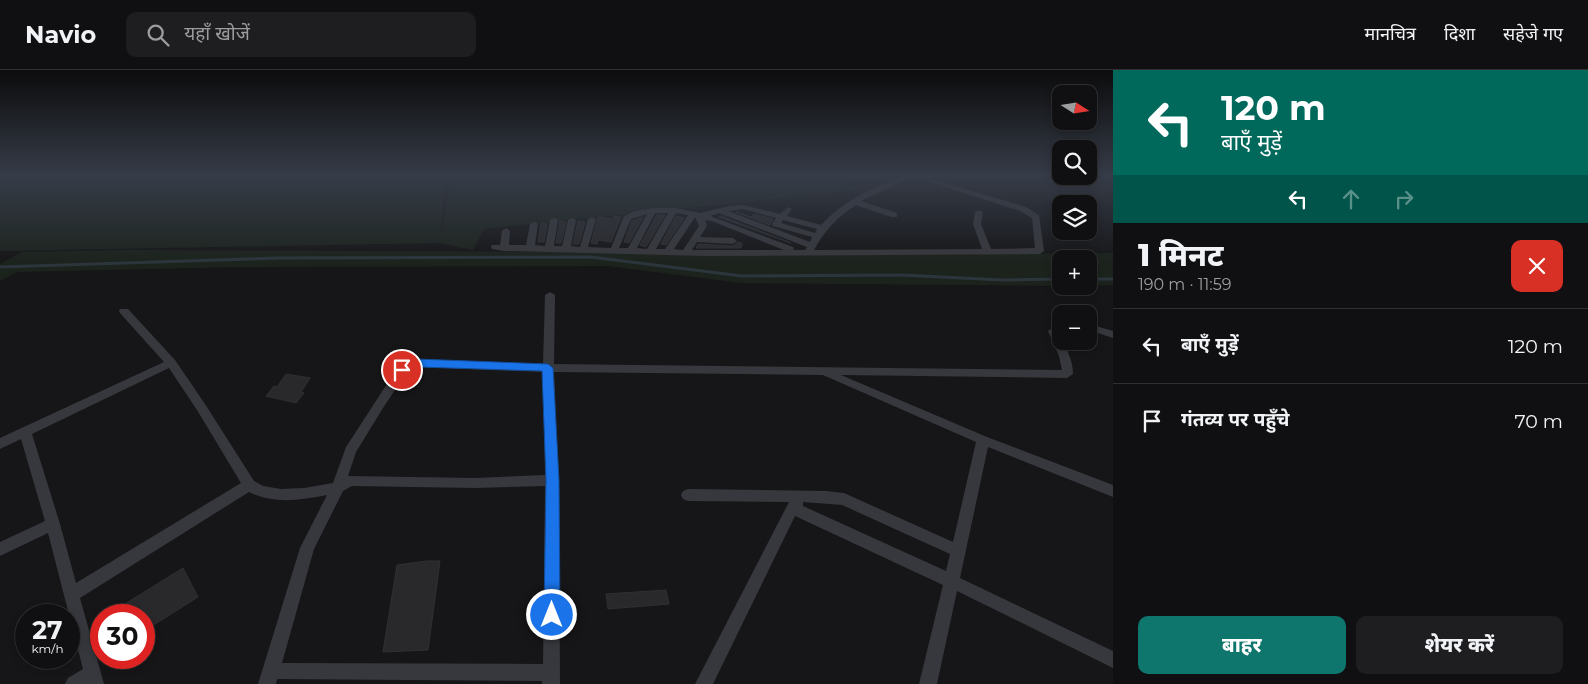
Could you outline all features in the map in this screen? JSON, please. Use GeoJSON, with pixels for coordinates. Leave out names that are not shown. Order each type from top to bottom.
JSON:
{"type":"FeatureCollection","features":[{"type":"Feature","properties":{"kind":"street"},"geometry":{"type":"LineString","coordinates":[[810,249],[822,228],[851,206]]}},
{"type":"Feature","properties":{"kind":"street"},"geometry":{"type":"LineString","coordinates":[[867,206],[894,215]]}},
{"type":"Feature","properties":{"kind":"street"},"geometry":{"type":"LineString","coordinates":[[506,231],[500,248],[798,253],[810,249],[1040,251],[1036,217],[1023,209],[1012,206]]}},
{"type":"Feature","properties":{"kind":"street"},"geometry":{"type":"LineString","coordinates":[[668,252],[697,215],[730,208],[822,228]]}},
{"type":"Feature","properties":{"kind":"street"},"geometry":{"type":"LineString","coordinates":[[779,220],[788,208]]}},
{"type":"Feature","properties":{"kind":"street"},"geometry":{"type":"LineString","coordinates":[[630,251],[652,211]]}},
{"type":"Feature","properties":{"kind":"street"},"geometry":{"type":"LineString","coordinates":[[614,250],[627,218],[632,214],[652,211],[673,211],[714,219],[798,253]]}},
{"type":"Feature","properties":{"kind":"street"},"geometry":{"type":"LineString","coordinates":[[650,251],[673,211]]}},
{"type":"Feature","properties":{"kind":"street"},"geometry":{"type":"LineString","coordinates":[[720,211],[810,249]]}},
{"type":"Feature","properties":{"kind":"street"},"geometry":{"type":"LineString","coordinates":[[979,212],[978,224],[987,251]]}},
{"type":"Feature","properties":{"kind":"street"},"geometry":{"type":"LineString","coordinates":[[686,252],[702,226],[697,215]]}},
{"type":"Feature","properties":{"kind":"street"},"geometry":{"type":"LineString","coordinates":[[583,250],[592,219]]}},
{"type":"Feature","properties":{"kind":"street"},"geometry":{"type":"LineString","coordinates":[[548,249],[554,220]]}},
{"type":"Feature","properties":{"kind":"street"},"geometry":{"type":"LineString","coordinates":[[566,249],[572,220]]}},
{"type":"Feature","properties":{"kind":"street"},"geometry":{"type":"LineString","coordinates":[[779,220],[817,236]]}},
{"type":"Feature","properties":{"kind":"street"},"geometry":{"type":"LineString","coordinates":[[530,248],[534,224]]}},
{"type":"Feature","properties":{"kind":"street"},"geometry":{"type":"LineString","coordinates":[[694,239],[733,241]]}},
{"type":"Feature","properties":{"kind":"street"},"geometry":{"type":"LineString","coordinates":[[705,239],[708,252]]}},
{"type":"Feature","properties":{"kind":"street"},"geometry":{"type":"LineString","coordinates":[[748,242],[752,252]]}},
{"type":"Feature","properties":{"kind":"street"},"geometry":{"type":"LineString","coordinates":[[550,295],[548,368],[552,480],[551,679],[269,677],[308,548],[338,487],[350,451],[402,370],[417,363],[548,368],[1066,374],[1068,365],[1062,350]]}},
{"type":"Feature","properties":{"kind":"street"},"geometry":{"type":"LineString","coordinates":[[124,311],[171,363],[201,407],[249,486],[260,493],[283,496],[309,493],[338,487],[350,481],[475,483],[552,480]]}},
{"type":"Feature","properties":{"kind":"street"},"geometry":{"type":"LineString","coordinates":[[1097,330],[1113,335]]}},
{"type":"Feature","properties":{"kind":"street"},"geometry":{"type":"LineString","coordinates":[[0,444],[171,363]]}},
{"type":"Feature","properties":{"kind":"street"},"geometry":{"type":"LineString","coordinates":[[824,372],[983,440],[1113,492]]}},
{"type":"Feature","properties":{"kind":"street"},"geometry":{"type":"LineString","coordinates":[[25,432],[53,524],[93,679],[74,684]]}},
{"type":"Feature","properties":{"kind":"street"},"geometry":{"type":"LineString","coordinates":[[928,684],[983,440]]}},
{"type":"Feature","properties":{"kind":"street"},"geometry":{"type":"LineString","coordinates":[[71,595],[249,486]]}},
{"type":"Feature","properties":{"kind":"street"},"geometry":{"type":"LineString","coordinates":[[688,495],[826,497],[844,499],[958,550]]}},
{"type":"Feature","properties":{"kind":"street"},"geometry":{"type":"LineString","coordinates":[[704,684],[792,508],[804,497]]}},
{"type":"Feature","properties":{"kind":"street"},"geometry":{"type":"LineString","coordinates":[[792,508],[951,581],[1113,660]]}},
{"type":"Feature","properties":{"kind":"street"},"geometry":{"type":"LineString","coordinates":[[0,549],[53,524]]}},
{"type":"Feature","properties":{"kind":"shaded area"},"geometry":{"type":"Polygon","coordinates":[[[0,206],[443,206],[441,235],[446,206],[709,206],[484,229],[473,250],[440,243],[0,251],[0,206]]]}},
{"type":"Feature","properties":{"kind":"shaded area"},"geometry":{"type":"Polygon","coordinates":[[[130,250],[863,255],[1052,253],[1052,286],[741,283],[608,266],[240,267],[17,272],[0,281],[0,264],[22,252],[130,250]]]}},
{"type":"Feature","properties":{"kind":"shaded area"},"geometry":{"type":"Polygon","coordinates":[[[1097,253],[1113,253],[1113,285],[1097,286],[1097,253]]]}},
{"type":"Feature","properties":{"kind":"building"},"geometry":{"type":"Polygon","coordinates":[[[736,212],[751,217],[754,214],[773,219],[770,225],[736,212]]]}},
{"type":"Feature","properties":{"kind":"building"},"geometry":{"type":"Polygon","coordinates":[[[657,215],[665,215],[646,247],[640,245],[657,215]]]}},
{"type":"Feature","properties":{"kind":"building"},"geometry":{"type":"Polygon","coordinates":[[[614,216],[621,217],[611,242],[598,240],[597,244],[591,243],[598,217],[613,219],[614,216]]]}},
{"type":"Feature","properties":{"kind":"building"},"geometry":{"type":"Polygon","coordinates":[[[676,216],[684,218],[666,245],[661,244],[676,216]]]}},
{"type":"Feature","properties":{"kind":"building"},"geometry":{"type":"Polygon","coordinates":[[[721,216],[791,243],[719,217],[721,216]]]}},
{"type":"Feature","properties":{"kind":"building"},"geometry":{"type":"Polygon","coordinates":[[[643,217],[629,243],[624,242],[632,221],[643,217]]]}},
{"type":"Feature","properties":{"kind":"building"},"geometry":{"type":"Polygon","coordinates":[[[560,221],[566,222],[561,243],[556,243],[560,221]]]}},
{"type":"Feature","properties":{"kind":"building"},"geometry":{"type":"Polygon","coordinates":[[[578,221],[585,222],[579,244],[573,244],[578,221]]]}},
{"type":"Feature","properties":{"kind":"building"},"geometry":{"type":"Polygon","coordinates":[[[541,223],[547,224],[544,242],[538,242],[541,223]]]}},
{"type":"Feature","properties":{"kind":"building"},"geometry":{"type":"Polygon","coordinates":[[[738,242],[742,243],[741,248],[696,248],[698,244],[733,246],[738,242]]]}},
{"type":"Feature","properties":{"kind":"building"},"geometry":{"type":"Polygon","coordinates":[[[286,374],[310,378],[301,392],[304,393],[296,403],[266,396],[274,386],[277,387],[286,374]]]}},
{"type":"Feature","properties":{"kind":"building"},"geometry":{"type":"Polygon","coordinates":[[[440,561],[428,650],[383,652],[397,565],[440,561]]]}},
{"type":"Feature","properties":{"kind":"building"},"geometry":{"type":"Polygon","coordinates":[[[183,568],[198,597],[155,624],[155,604],[125,604],[183,568]]]}},
{"type":"Feature","properties":{"kind":"building"},"geometry":{"type":"Polygon","coordinates":[[[666,590],[669,604],[608,609],[606,594],[666,590]]]}},
{"type":"Feature","properties":{"kind":"waterway"},"geometry":{"type":"LineString","coordinates":[[0,267],[279,258],[591,257],[742,276],[902,275],[1002,280],[1052,279]]}},
{"type":"Feature","properties":{"kind":"waterway"},"geometry":{"type":"LineString","coordinates":[[1097,279],[1113,279]]}},
{"type":"Feature","properties":{"kind":"route"},"geometry":{"type":"LineString","coordinates":[[402,370],[417,363],[548,368],[552,480],[552,615]]}}]}
